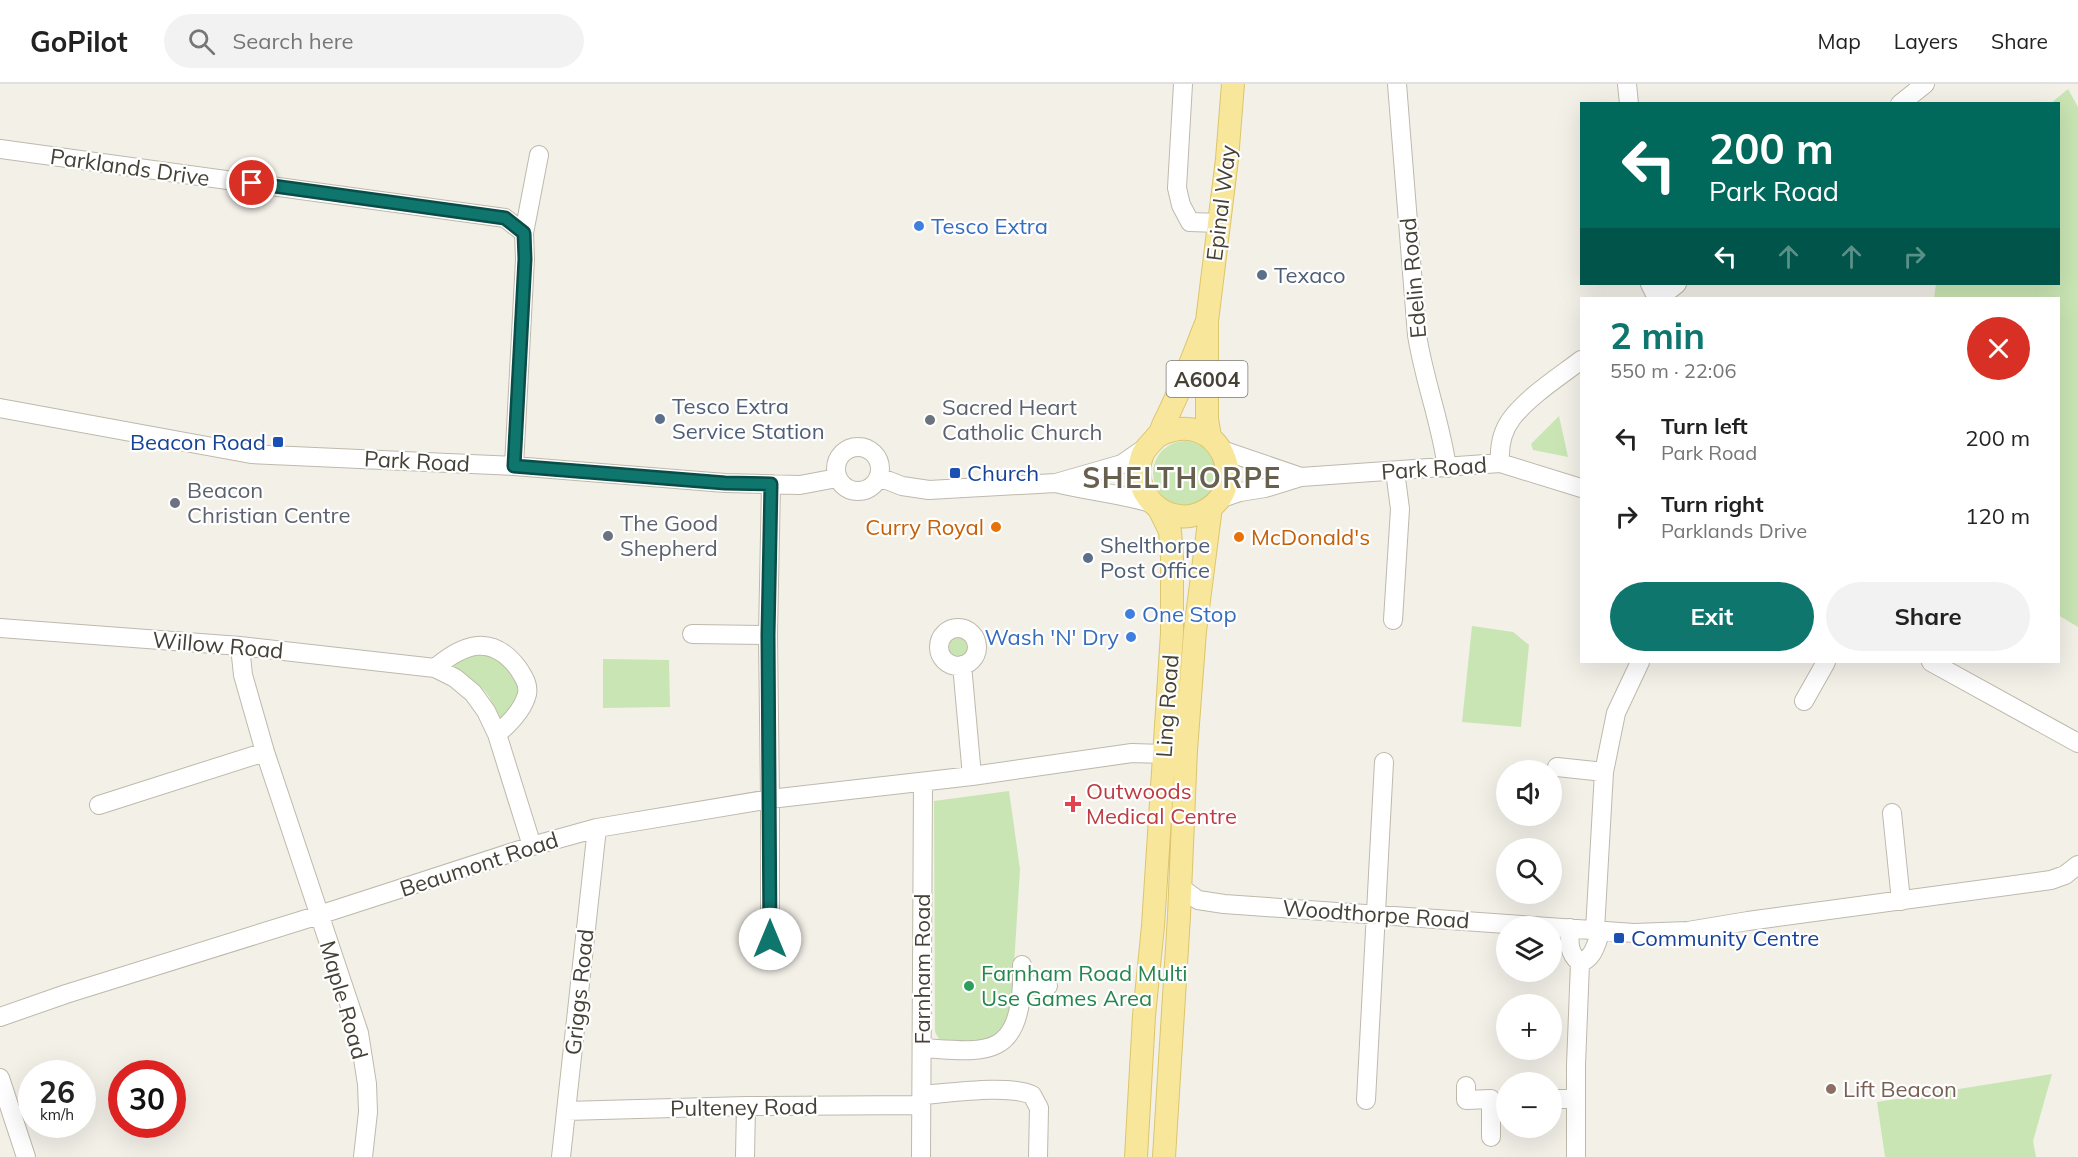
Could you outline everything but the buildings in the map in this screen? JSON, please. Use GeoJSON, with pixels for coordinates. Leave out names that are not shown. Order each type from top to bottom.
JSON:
{"type":"FeatureCollection","features":[{"type":"Feature","properties":{"kind":"main road","name":"Epinal Way"},"geometry":{"type":"LineString","coordinates":[[1216,444],[1207,419],[1207,321],[1233,84]]}},
{"type":"Feature","properties":{"kind":"main road","name":"Epinal Way"},"geometry":{"type":"LineString","coordinates":[[1153,441],[1179,394],[1207,321]]}},
{"type":"Feature","properties":{"kind":"main road","name":"A6004"},"geometry":{"type":"LineString","coordinates":[[1155,506],[1144,493],[1140,475],[1142,457],[1153,441],[1168,430],[1179,428],[1202,432],[1216,444],[1227,462],[1228,475],[1225,488],[1215,503]]}},
{"type":"Feature","properties":{"kind":"main road"},"geometry":{"type":"LineString","coordinates":[[1155,506],[1171,515],[1185,517],[1199,514],[1215,503]]}},
{"type":"Feature","properties":{"kind":"main road","name":"Ling Road"},"geometry":{"type":"LineString","coordinates":[[1164,1157],[1186,750],[1195,632],[1215,503]]}},
{"type":"Feature","properties":{"kind":"main road","name":"Ling Road"},"geometry":{"type":"LineString","coordinates":[[1136,1157],[1172,633],[1170,531],[1155,506]]}},
{"type":"Feature","properties":{"kind":"main road","name":"Woodthorpe Road"},"geometry":{"type":"LineString","coordinates":[[1156,855],[1180,887]]}},
{"type":"Feature","properties":{"kind":"street"},"geometry":{"type":"LineString","coordinates":[[1183,84],[1177,188],[1181,205],[1190,222],[1219,223]]}},
{"type":"Feature","properties":{"kind":"street","name":"Edelin Road"},"geometry":{"type":"LineString","coordinates":[[1396,84],[1417,335],[1423,370],[1444,445],[1448,468]]}},
{"type":"Feature","properties":{"kind":"street"},"geometry":{"type":"LineString","coordinates":[[1627,84],[1629,102]]}},
{"type":"Feature","properties":{"kind":"street"},"geometry":{"type":"LineString","coordinates":[[1902,102],[1925,84]]}},
{"type":"Feature","properties":{"kind":"street","name":"Parklands Drive"},"geometry":{"type":"LineString","coordinates":[[0,149],[505,218],[524,233]]}},
{"type":"Feature","properties":{"kind":"street"},"geometry":{"type":"LineString","coordinates":[[514,466],[525,259],[524,233],[539,155]]}},
{"type":"Feature","properties":{"kind":"street"},"geometry":{"type":"LineString","coordinates":[[1659,297],[1676,285]]}},
{"type":"Feature","properties":{"kind":"street","name":"Park Road"},"geometry":{"type":"LineString","coordinates":[[1215,503],[1240,492],[1265,488],[1301,477],[1500,463],[1503,436],[1512,418],[1580,361]]}},
{"type":"Feature","properties":{"kind":"street","name":"Park Road"},"geometry":{"type":"LineString","coordinates":[[0,408],[251,454],[514,466],[725,483],[800,486],[837,478]]}},
{"type":"Feature","properties":{"kind":"street"},"geometry":{"type":"LineString","coordinates":[[879,477],[902,486],[929,490],[1056,483],[1122,464],[1153,441]]}},
{"type":"Feature","properties":{"kind":"street","name":"Park Road"},"geometry":{"type":"LineString","coordinates":[[1216,444],[1301,477]]}},
{"type":"Feature","properties":{"kind":"street"},"geometry":{"type":"LineString","coordinates":[[861,447],[868,449],[878,458],[881,471],[879,477],[875,484],[862,492],[847,489],[837,478],[836,466],[840,455],[846,450],[861,447]]}},
{"type":"Feature","properties":{"kind":"street"},"geometry":{"type":"LineString","coordinates":[[1500,463],[1580,488]]}},
{"type":"Feature","properties":{"kind":"street"},"geometry":{"type":"LineString","coordinates":[[1393,620],[1400,508],[1395,471]]}},
{"type":"Feature","properties":{"kind":"street"},"geometry":{"type":"LineString","coordinates":[[1056,483],[1089,491],[1123,495],[1155,506]]}},
{"type":"Feature","properties":{"kind":"street"},"geometry":{"type":"LineString","coordinates":[[770,960],[768,635],[771,484]]}},
{"type":"Feature","properties":{"kind":"street","name":"Willow Road"},"geometry":{"type":"LineString","coordinates":[[0,628],[240,646],[435,668],[455,678],[473,693],[486,711],[497,734],[532,846]]}},
{"type":"Feature","properties":{"kind":"street"},"geometry":{"type":"LineString","coordinates":[[692,634],[768,635]]}},
{"type":"Feature","properties":{"kind":"street"},"geometry":{"type":"LineString","coordinates":[[435,668],[461,651],[481,645],[492,646],[505,654],[527,682],[527,693],[522,706],[497,734]]}},
{"type":"Feature","properties":{"kind":"street","name":"Maple Road"},"geometry":{"type":"LineString","coordinates":[[240,646],[243,675],[265,752],[358,1033],[363,1057],[368,1112],[363,1157]]}},
{"type":"Feature","properties":{"kind":"street"},"geometry":{"type":"LineString","coordinates":[[1580,963],[1588,960],[1594,952],[1598,931],[1604,772],[1616,713],[1640,663]]}},
{"type":"Feature","properties":{"kind":"street"},"geometry":{"type":"LineString","coordinates":[[1804,701],[1825,663]]}},
{"type":"Feature","properties":{"kind":"street"},"geometry":{"type":"LineString","coordinates":[[1933,663],[2078,743]]}},
{"type":"Feature","properties":{"kind":"street"},"geometry":{"type":"LineString","coordinates":[[962,665],[972,776]]}},
{"type":"Feature","properties":{"kind":"street"},"geometry":{"type":"LineString","coordinates":[[99,805],[265,752]]}},
{"type":"Feature","properties":{"kind":"street","name":"Beaumont Road"},"geometry":{"type":"LineString","coordinates":[[0,1017],[532,846],[597,828],[770,799],[972,776],[1132,753],[1164,754]]}},
{"type":"Feature","properties":{"kind":"street"},"geometry":{"type":"LineString","coordinates":[[1366,1100],[1384,762]]}},
{"type":"Feature","properties":{"kind":"street"},"geometry":{"type":"LineString","coordinates":[[1562,768],[1604,772]]}},
{"type":"Feature","properties":{"kind":"street","name":"Farnham Road"},"geometry":{"type":"LineString","coordinates":[[921,1157],[923,782]]}},
{"type":"Feature","properties":{"kind":"street"},"geometry":{"type":"LineString","coordinates":[[1892,813],[1902,901]]}},
{"type":"Feature","properties":{"kind":"street","name":"Griggs Road"},"geometry":{"type":"LineString","coordinates":[[561,1157],[597,828]]}},
{"type":"Feature","properties":{"kind":"street","name":"Woodthorpe Road"},"geometry":{"type":"LineString","coordinates":[[1180,887],[1198,900],[1224,904],[1634,933],[1688,931],[2051,880],[2065,875],[2078,865]]}},
{"type":"Feature","properties":{"kind":"street"},"geometry":{"type":"LineString","coordinates":[[1570,928],[1569,946],[1572,957],[1580,963]]}},
{"type":"Feature","properties":{"kind":"street"},"geometry":{"type":"LineString","coordinates":[[1576,1157],[1580,963]]}},
{"type":"Feature","properties":{"kind":"street"},"geometry":{"type":"LineString","coordinates":[[922,1048],[980,1049],[998,1044],[1007,1037],[1017,1021],[1020,1010],[1022,965]]}},
{"type":"Feature","properties":{"kind":"street"},"geometry":{"type":"LineString","coordinates":[[1022,984],[1048,986]]}},
{"type":"Feature","properties":{"kind":"street"},"geometry":{"type":"LineString","coordinates":[[0,1078],[26,1157]]}},
{"type":"Feature","properties":{"kind":"street"},"geometry":{"type":"LineString","coordinates":[[1466,1086],[1466,1100],[1496,1099]]}},
{"type":"Feature","properties":{"kind":"street","name":"Pulteney Road"},"geometry":{"type":"LineString","coordinates":[[566,1111],[921,1100],[991,1090],[1020,1090],[1032,1095],[1039,1108],[1038,1157]]}},
{"type":"Feature","properties":{"kind":"street"},"geometry":{"type":"LineString","coordinates":[[1562,1100],[1576,1100]]}},
{"type":"Feature","properties":{"kind":"street"},"geometry":{"type":"LineString","coordinates":[[745,1157],[746,1106]]}},
{"type":"Feature","properties":{"kind":"street"},"geometry":{"type":"LineString","coordinates":[[1491,1137],[1496,1113]]}},
{"type":"Feature","properties":{"kind":"green space"},"geometry":{"type":"Polygon","coordinates":[[[2068,89],[2078,107],[2078,627],[2060,616],[2060,297],[1934,297],[1936,285],[2060,285],[2060,102],[2052,102],[2068,89]]]}},
{"type":"Feature","properties":{"kind":"green space"},"geometry":{"type":"Polygon","coordinates":[[[1559,416],[1568,457],[1533,450],[1531,444],[1559,416]]]}},
{"type":"Feature","properties":{"kind":"green space"},"geometry":{"type":"Polygon","coordinates":[[[1179,441],[1191,441],[1208,450],[1215,461],[1217,473],[1215,485],[1208,496],[1191,505],[1179,505],[1167,500],[1158,491],[1153,479],[1153,467],[1158,455],[1167,446],[1179,441]]]}},
{"type":"Feature","properties":{"kind":"green space"},"geometry":{"type":"Polygon","coordinates":[[[1472,626],[1513,632],[1529,645],[1521,727],[1462,722],[1472,626]]]}},
{"type":"Feature","properties":{"kind":"green space"},"geometry":{"type":"Polygon","coordinates":[[[958,629],[971,634],[976,647],[971,660],[958,665],[945,660],[940,647],[945,634],[958,629]]]}},
{"type":"Feature","properties":{"kind":"green space"},"geometry":{"type":"Polygon","coordinates":[[[481,645],[527,682],[497,734],[493,706],[487,693],[465,675],[455,678],[446,659],[481,645]]]}},
{"type":"Feature","properties":{"kind":"green space"},"geometry":{"type":"Polygon","coordinates":[[[603,659],[669,660],[670,707],[603,708],[603,659]]]}},
{"type":"Feature","properties":{"kind":"green space"},"geometry":{"type":"Polygon","coordinates":[[[1009,791],[1020,869],[1011,1013],[1004,1028],[989,1039],[955,1042],[939,1039],[935,1032],[934,801],[1009,791]]]}},
{"type":"Feature","properties":{"kind":"green space"},"geometry":{"type":"Polygon","coordinates":[[[2052,1074],[2033,1141],[2036,1157],[1885,1157],[1877,1102],[2052,1074]]]}},
{"type":"Feature","properties":{"kind":"place","name":"Tesco Extra"},"geometry":{"type":"Point","coordinates":[919,226]}},
{"type":"Feature","properties":{"kind":"place","name":"Texaco"},"geometry":{"type":"Point","coordinates":[1262,275]}},
{"type":"Feature","properties":{"kind":"place","name":"Tesco Extra Service Station"},"geometry":{"type":"Point","coordinates":[660,419]}},
{"type":"Feature","properties":{"kind":"place","name":"Sacred Heart Catholic Church"},"geometry":{"type":"Point","coordinates":[930,420]}},
{"type":"Feature","properties":{"kind":"place","name":"Beacon Road"},"geometry":{"type":"Point","coordinates":[278,442]}},
{"type":"Feature","properties":{"kind":"place","name":"Church"},"geometry":{"type":"Point","coordinates":[955,473]}},
{"type":"Feature","properties":{"kind":"place","name":"Beacon Christian Centre"},"geometry":{"type":"Point","coordinates":[175,503]}},
{"type":"Feature","properties":{"kind":"place","name":"Curry Royal"},"geometry":{"type":"Point","coordinates":[996,527]}},
{"type":"Feature","properties":{"kind":"place","name":"The Good Shepherd"},"geometry":{"type":"Point","coordinates":[608,536]}},
{"type":"Feature","properties":{"kind":"place","name":"McDonald's"},"geometry":{"type":"Point","coordinates":[1239,537]}},
{"type":"Feature","properties":{"kind":"place","name":"Shelthorpe Post Office"},"geometry":{"type":"Point","coordinates":[1088,558]}},
{"type":"Feature","properties":{"kind":"place","name":"One Stop"},"geometry":{"type":"Point","coordinates":[1130,614]}},
{"type":"Feature","properties":{"kind":"place","name":"Wash 'N' Dry"},"geometry":{"type":"Point","coordinates":[1131,637]}},
{"type":"Feature","properties":{"kind":"place","name":"Outwoods Medical Centre"},"geometry":{"type":"Point","coordinates":[1073,804]}},
{"type":"Feature","properties":{"kind":"place","name":"Community Centre"},"geometry":{"type":"Point","coordinates":[1619,938]}},
{"type":"Feature","properties":{"kind":"place","name":"Farnham Road Multi Use Games Area"},"geometry":{"type":"Point","coordinates":[969,986]}},
{"type":"Feature","properties":{"kind":"place","name":"Lift Beacon"},"geometry":{"type":"Point","coordinates":[1831,1089]}},
{"type":"Feature","properties":{"kind":"district","name":"SHELTHORPE"},"geometry":{"type":"Point","coordinates":[1182,477]}},
{"type":"Feature","properties":{"kind":"route"},"geometry":{"type":"LineString","coordinates":[[252,183],[505,218],[524,233],[525,259],[514,466],[725,483],[771,484],[768,635],[770,939]]}}]}
